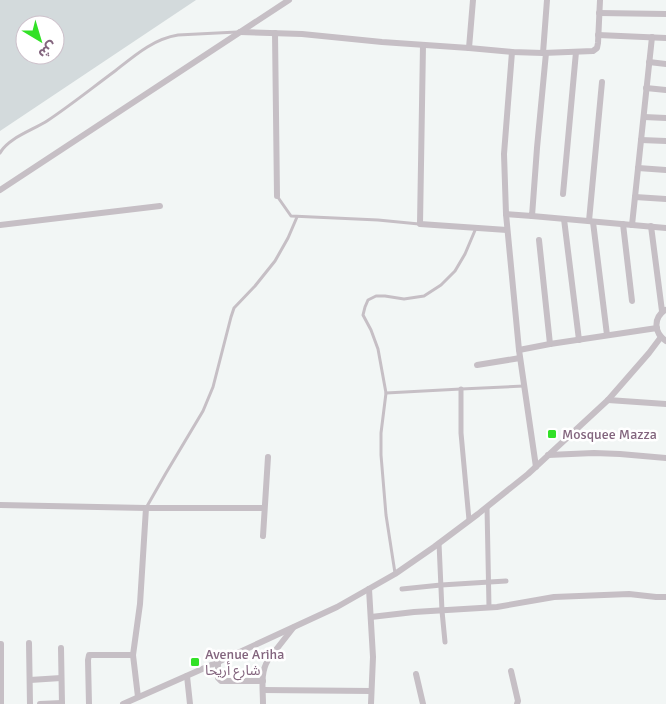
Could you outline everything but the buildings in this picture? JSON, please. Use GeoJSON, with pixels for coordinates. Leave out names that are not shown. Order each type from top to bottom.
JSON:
{"type":"FeatureCollection","features":[{"type":"Feature","properties":{"kind":"street"},"geometry":{"type":"LineString","coordinates":[[0,190],[289,0]]}},
{"type":"Feature","properties":{"kind":"street"},"geometry":{"type":"LineString","coordinates":[[469,48],[473,0]]}},
{"type":"Feature","properties":{"kind":"street"},"geometry":{"type":"LineString","coordinates":[[532,216],[545,53],[547,0]]}},
{"type":"Feature","properties":{"kind":"street"},"geometry":{"type":"LineString","coordinates":[[240,32],[275,32],[512,52],[576,52],[595,50],[597,48],[600,0]]}},
{"type":"Feature","properties":{"kind":"street"},"geometry":{"type":"LineString","coordinates":[[599,14],[666,14]]}},
{"type":"Feature","properties":{"kind":"street"},"geometry":{"type":"LineString","coordinates":[[275,32],[277,196]]}},
{"type":"Feature","properties":{"kind":"street"},"geometry":{"type":"LineString","coordinates":[[598,35],[666,38]]}},
{"type":"Feature","properties":{"kind":"street"},"geometry":{"type":"LineString","coordinates":[[632,225],[652,37]]}},
{"type":"Feature","properties":{"kind":"street"},"geometry":{"type":"LineString","coordinates":[[423,45],[420,224],[507,230]]}},
{"type":"Feature","properties":{"kind":"street"},"geometry":{"type":"LineString","coordinates":[[512,52],[504,148],[506,214],[519,350],[536,467]]}},
{"type":"Feature","properties":{"kind":"street"},"geometry":{"type":"LineString","coordinates":[[563,194],[576,52]]}},
{"type":"Feature","properties":{"kind":"street"},"geometry":{"type":"LineString","coordinates":[[649,62],[666,64]]}},
{"type":"Feature","properties":{"kind":"street"},"geometry":{"type":"LineString","coordinates":[[602,82],[591,221],[607,336]]}},
{"type":"Feature","properties":{"kind":"street"},"geometry":{"type":"LineString","coordinates":[[646,88],[666,90]]}},
{"type":"Feature","properties":{"kind":"street"},"geometry":{"type":"LineString","coordinates":[[644,116],[666,118]]}},
{"type":"Feature","properties":{"kind":"street"},"geometry":{"type":"LineString","coordinates":[[641,140],[666,141]]}},
{"type":"Feature","properties":{"kind":"street"},"geometry":{"type":"LineString","coordinates":[[638,168],[666,170]]}},
{"type":"Feature","properties":{"kind":"street"},"geometry":{"type":"LineString","coordinates":[[635,197],[666,199]]}},
{"type":"Feature","properties":{"kind":"street"},"geometry":{"type":"LineString","coordinates":[[0,225],[160,206]]}},
{"type":"Feature","properties":{"kind":"street"},"geometry":{"type":"LineString","coordinates":[[506,214],[666,228]]}},
{"type":"Feature","properties":{"kind":"street"},"geometry":{"type":"LineString","coordinates":[[564,219],[579,340]]}},
{"type":"Feature","properties":{"kind":"street"},"geometry":{"type":"LineString","coordinates":[[623,224],[632,301]]}},
{"type":"Feature","properties":{"kind":"street"},"geometry":{"type":"LineString","coordinates":[[123,704],[337,607],[369,589],[395,574],[439,543],[536,467],[608,400],[649,353],[664,339],[656,328],[658,316],[664,310],[651,226]]}},
{"type":"Feature","properties":{"kind":"street"},"geometry":{"type":"LineString","coordinates":[[539,240],[550,344]]}},
{"type":"Feature","properties":{"kind":"street"},"geometry":{"type":"LineString","coordinates":[[519,350],[656,328]]}},
{"type":"Feature","properties":{"kind":"street"},"geometry":{"type":"LineString","coordinates":[[477,365],[520,358]]}},
{"type":"Feature","properties":{"kind":"street"},"geometry":{"type":"LineString","coordinates":[[461,388],[461,433],[469,520]]}},
{"type":"Feature","properties":{"kind":"street"},"geometry":{"type":"LineString","coordinates":[[608,400],[666,404]]}},
{"type":"Feature","properties":{"kind":"street"},"geometry":{"type":"LineString","coordinates":[[548,455],[594,453],[666,458]]}},
{"type":"Feature","properties":{"kind":"street"},"geometry":{"type":"LineString","coordinates":[[262,536],[268,457]]}},
{"type":"Feature","properties":{"kind":"street"},"geometry":{"type":"LineString","coordinates":[[0,505],[264,508]]}},
{"type":"Feature","properties":{"kind":"street"},"geometry":{"type":"LineString","coordinates":[[487,507],[489,607]]}},
{"type":"Feature","properties":{"kind":"street"},"geometry":{"type":"LineString","coordinates":[[134,700],[133,655],[140,604],[146,508]]}},
{"type":"Feature","properties":{"kind":"street"},"geometry":{"type":"LineString","coordinates":[[439,543],[445,642]]}},
{"type":"Feature","properties":{"kind":"street"},"geometry":{"type":"LineString","coordinates":[[402,589],[506,581]]}},
{"type":"Feature","properties":{"kind":"street"},"geometry":{"type":"LineString","coordinates":[[369,589],[372,657],[371,704]]}},
{"type":"Feature","properties":{"kind":"street"},"geometry":{"type":"LineString","coordinates":[[371,617],[414,612],[497,607],[554,597],[629,594],[666,597]]}},
{"type":"Feature","properties":{"kind":"street"},"geometry":{"type":"LineString","coordinates":[[263,704],[264,666],[294,627]]}},
{"type":"Feature","properties":{"kind":"street"},"geometry":{"type":"LineString","coordinates":[[29,643],[30,704]]}},
{"type":"Feature","properties":{"kind":"street"},"geometry":{"type":"LineString","coordinates":[[1,644],[1,704]]}},
{"type":"Feature","properties":{"kind":"street"},"geometry":{"type":"LineString","coordinates":[[40,704],[62,703],[61,648]]}},
{"type":"Feature","properties":{"kind":"street"},"geometry":{"type":"LineString","coordinates":[[89,704],[89,655],[133,655]]}},
{"type":"Feature","properties":{"kind":"street"},"geometry":{"type":"LineString","coordinates":[[218,662],[218,678],[221,680],[263,681]]}},
{"type":"Feature","properties":{"kind":"street"},"geometry":{"type":"LineString","coordinates":[[511,671],[518,701],[517,704]]}},
{"type":"Feature","properties":{"kind":"street"},"geometry":{"type":"LineString","coordinates":[[416,674],[424,704]]}},
{"type":"Feature","properties":{"kind":"street"},"geometry":{"type":"LineString","coordinates":[[187,676],[190,704]]}},
{"type":"Feature","properties":{"kind":"street"},"geometry":{"type":"LineString","coordinates":[[30,680],[61,678]]}},
{"type":"Feature","properties":{"kind":"street"},"geometry":{"type":"LineString","coordinates":[[263,690],[371,692]]}},
{"type":"Feature","properties":{"kind":"lane"},"geometry":{"type":"LineString","coordinates":[[0,153],[10,142],[45,122],[154,43],[178,35],[240,32]]}},
{"type":"Feature","properties":{"kind":"lane"},"geometry":{"type":"LineString","coordinates":[[277,196],[290,215],[420,224]]}},
{"type":"Feature","properties":{"kind":"lane"},"geometry":{"type":"LineString","coordinates":[[146,508],[203,411],[213,387],[234,308],[275,261],[288,238],[297,216]]}},
{"type":"Feature","properties":{"kind":"lane"},"geometry":{"type":"LineString","coordinates":[[395,574],[386,515],[381,455],[381,433],[386,393],[378,348],[363,315],[368,300],[376,296],[404,299],[424,296],[441,285],[455,271],[465,254],[476,227]]}},
{"type":"Feature","properties":{"kind":"lane"},"geometry":{"type":"LineString","coordinates":[[386,393],[524,386]]}},
{"type":"Feature","properties":{"kind":"shaded area"},"geometry":{"type":"Polygon","coordinates":[[[0,0],[196,0],[0,131],[0,0]]]}},
{"type":"Feature","properties":{"kind":"place","name":"Mosquee Mazza"},"geometry":{"type":"Point","coordinates":[552,434]}},
{"type":"Feature","properties":{"kind":"place","name":"Avenue Ariha شارع أريحا"},"geometry":{"type":"Point","coordinates":[195,662]}}]}
